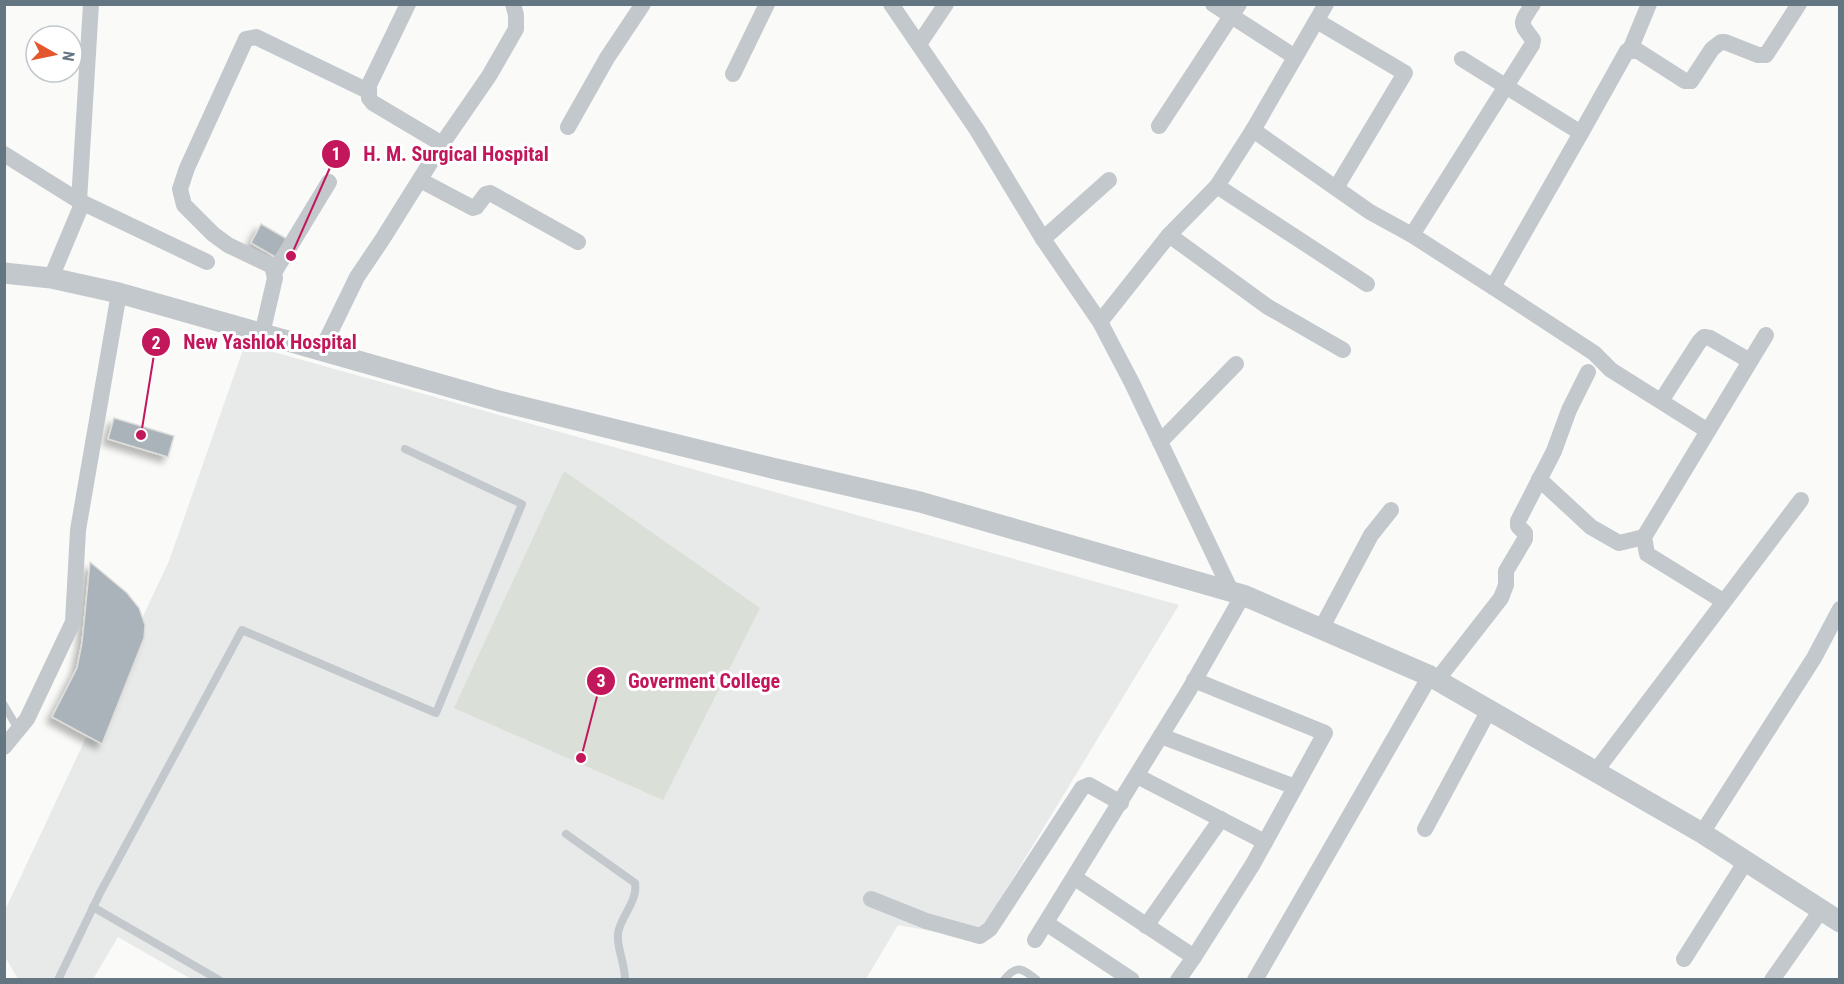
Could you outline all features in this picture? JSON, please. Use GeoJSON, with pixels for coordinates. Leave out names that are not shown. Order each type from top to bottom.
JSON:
{"type":"FeatureCollection","features":[{"type":"Feature","properties":{"kind":"street"},"geometry":{"type":"LineString","coordinates":[[51,278],[82,204],[79,201],[91,4]]}},
{"type":"Feature","properties":{"kind":"street"},"geometry":{"type":"LineString","coordinates":[[408,4],[368,91],[369,98],[373,103],[442,144]]}},
{"type":"Feature","properties":{"kind":"street"},"geometry":{"type":"LineString","coordinates":[[321,351],[357,277],[442,144],[489,76],[516,29],[513,4]]}},
{"type":"Feature","properties":{"kind":"street"},"geometry":{"type":"LineString","coordinates":[[568,127],[607,58],[643,4]]}},
{"type":"Feature","properties":{"kind":"street"},"geometry":{"type":"LineString","coordinates":[[733,74],[768,4]]}},
{"type":"Feature","properties":{"kind":"street"},"geometry":{"type":"LineString","coordinates":[[891,4],[977,130],[1043,239],[1100,322],[1237,593]]}},
{"type":"Feature","properties":{"kind":"street"},"geometry":{"type":"LineString","coordinates":[[920,44],[946,4]]}},
{"type":"Feature","properties":{"kind":"street"},"geometry":{"type":"LineString","coordinates":[[1213,4],[1235,11],[1295,57]]}},
{"type":"Feature","properties":{"kind":"street"},"geometry":{"type":"LineString","coordinates":[[1100,322],[1169,235],[1217,186],[1253,130],[1326,4]]}},
{"type":"Feature","properties":{"kind":"street"},"geometry":{"type":"LineString","coordinates":[[1412,236],[1532,45],[1533,40],[1524,31],[1522,23],[1533,4]]}},
{"type":"Feature","properties":{"kind":"street"},"geometry":{"type":"LineString","coordinates":[[1493,287],[1625,54],[1630,50],[1649,4]]}},
{"type":"Feature","properties":{"kind":"street"},"geometry":{"type":"LineString","coordinates":[[1630,50],[1638,51],[1685,81],[1691,81],[1712,49],[1721,42],[1758,55],[1766,55],[1799,4]]}},
{"type":"Feature","properties":{"kind":"street"},"geometry":{"type":"LineString","coordinates":[[1159,126],[1235,11]]}},
{"type":"Feature","properties":{"kind":"street"},"geometry":{"type":"LineString","coordinates":[[1317,21],[1405,73],[1336,188]]}},
{"type":"Feature","properties":{"kind":"street"},"geometry":{"type":"LineString","coordinates":[[262,334],[275,278],[272,266],[266,261],[236,250],[221,240],[184,206],[181,198],[182,181],[246,39],[256,38],[368,91]]}},
{"type":"Feature","properties":{"kind":"street"},"geometry":{"type":"LineString","coordinates":[[1462,59],[1581,133]]}},
{"type":"Feature","properties":{"kind":"street"},"geometry":{"type":"LineString","coordinates":[[1253,130],[1370,212],[1493,287],[1594,353],[1611,370],[1707,431]]}},
{"type":"Feature","properties":{"kind":"street"},"geometry":{"type":"LineString","coordinates":[[4,154],[79,201],[207,262]]}},
{"type":"Feature","properties":{"kind":"street"},"geometry":{"type":"LineString","coordinates":[[420,180],[473,208],[486,194],[490,193],[578,242]]}},
{"type":"Feature","properties":{"kind":"street"},"geometry":{"type":"LineString","coordinates":[[1043,239],[1109,180]]}},
{"type":"Feature","properties":{"kind":"street"},"geometry":{"type":"LineString","coordinates":[[275,272],[329,182]]}},
{"type":"Feature","properties":{"kind":"street"},"geometry":{"type":"LineString","coordinates":[[1217,186],[1367,284]]}},
{"type":"Feature","properties":{"kind":"street"},"geometry":{"type":"LineString","coordinates":[[1169,235],[1268,307],[1343,350]]}},
{"type":"Feature","properties":{"kind":"street"},"geometry":{"type":"LineString","coordinates":[[4,273],[51,278],[119,293],[499,401],[760,466],[920,502],[1237,593],[1434,678],[1702,833],[1839,922]]}},
{"type":"Feature","properties":{"kind":"street"},"geometry":{"type":"LineString","coordinates":[[4,747],[27,719],[73,622],[78,530],[119,293]]}},
{"type":"Feature","properties":{"kind":"street"},"geometry":{"type":"LineString","coordinates":[[1724,601],[1647,554],[1644,537],[1766,335]]}},
{"type":"Feature","properties":{"kind":"street"},"geometry":{"type":"LineString","coordinates":[[1661,401],[1704,337],[1710,338],[1750,361]]}},
{"type":"Feature","properties":{"kind":"street"},"geometry":{"type":"LineString","coordinates":[[1160,442],[1236,364]]}},
{"type":"Feature","properties":{"kind":"street"},"geometry":{"type":"LineString","coordinates":[[1255,980],[1434,678],[1504,592],[1506,572],[1525,539],[1525,533],[1518,526],[1518,521],[1554,451],[1569,410],[1588,372]]}},
{"type":"Feature","properties":{"kind":"street"},"geometry":{"type":"LineString","coordinates":[[1539,479],[1591,527],[1620,543],[1644,537]]}},
{"type":"Feature","properties":{"kind":"street"},"geometry":{"type":"LineString","coordinates":[[1595,772],[1801,500]]}},
{"type":"Feature","properties":{"kind":"street"},"geometry":{"type":"LineString","coordinates":[[1321,629],[1371,535],[1391,510]]}},
{"type":"Feature","properties":{"kind":"street"},"geometry":{"type":"LineString","coordinates":[[1035,940],[1194,680],[1237,593]]}},
{"type":"Feature","properties":{"kind":"street"},"geometry":{"type":"LineString","coordinates":[[1702,833],[1814,658],[1839,609]]}},
{"type":"Feature","properties":{"kind":"street"},"geometry":{"type":"LineString","coordinates":[[1178,980],[1265,842],[1325,733],[1194,680]]}},
{"type":"Feature","properties":{"kind":"street"},"geometry":{"type":"LineString","coordinates":[[1425,829],[1489,710]]}},
{"type":"Feature","properties":{"kind":"street"},"geometry":{"type":"LineString","coordinates":[[1161,736],[1295,787]]}},
{"type":"Feature","properties":{"kind":"street"},"geometry":{"type":"LineString","coordinates":[[1137,776],[1265,842]]}},
{"type":"Feature","properties":{"kind":"street"},"geometry":{"type":"LineString","coordinates":[[871,899],[926,921],[980,936],[987,932],[997,920],[1082,788],[1089,785],[1120,803]]}},
{"type":"Feature","properties":{"kind":"street"},"geometry":{"type":"LineString","coordinates":[[1146,926],[1221,819]]}},
{"type":"Feature","properties":{"kind":"street"},"geometry":{"type":"LineString","coordinates":[[1684,959],[1746,861]]}},
{"type":"Feature","properties":{"kind":"street"},"geometry":{"type":"LineString","coordinates":[[1075,878],[1194,957]]}},
{"type":"Feature","properties":{"kind":"street"},"geometry":{"type":"LineString","coordinates":[[1772,980],[1822,909]]}},
{"type":"Feature","properties":{"kind":"street"},"geometry":{"type":"LineString","coordinates":[[1046,923],[1132,980]]}},
{"type":"Feature","properties":{"kind":"lane"},"geometry":{"type":"LineString","coordinates":[[58,980],[93,907],[242,630],[436,712],[522,504],[405,449]]}},
{"type":"Feature","properties":{"kind":"lane"},"geometry":{"type":"LineString","coordinates":[[4,705],[18,730]]}},
{"type":"Feature","properties":{"kind":"lane"},"geometry":{"type":"LineString","coordinates":[[566,834],[635,883],[634,895],[619,930],[618,941],[623,957],[625,980]]}},
{"type":"Feature","properties":{"kind":"lane"},"geometry":{"type":"LineString","coordinates":[[93,907],[219,980]]}},
{"type":"Feature","properties":{"kind":"lane"},"geometry":{"type":"LineString","coordinates":[[1004,980],[1011,971],[1016,969],[1026,971],[1037,980]]}},
{"type":"Feature","properties":{"kind":"shaded area"},"geometry":{"type":"Polygon","coordinates":[[[245,344],[1179,605],[976,939],[898,925],[866,979],[191,979],[118,937],[93,979],[18,979],[5,957],[5,910],[169,561],[245,344]]]}},
{"type":"Feature","properties":{"kind":"shaded area"},"geometry":{"type":"Polygon","coordinates":[[[564,471],[760,608],[663,800],[454,708],[564,471]]]}},
{"type":"Feature","properties":{"kind":"building"},"geometry":{"type":"Polygon","coordinates":[[[261,224],[287,239],[277,258],[251,243],[261,224]]]}},
{"type":"Feature","properties":{"kind":"building"},"geometry":{"type":"Polygon","coordinates":[[[114,418],[174,436],[168,457],[108,439],[114,418]]]}},
{"type":"Feature","properties":{"kind":"building"},"geometry":{"type":"Polygon","coordinates":[[[90,562],[127,593],[139,608],[145,625],[144,638],[102,744],[52,717],[77,668],[82,643],[90,562]]]}},
{"type":"Feature","properties":{"kind":"place","name":"H. M. Surgical Hospital"},"geometry":{"type":"Point","coordinates":[291,256]}},
{"type":"Feature","properties":{"kind":"place","name":"New Yashlok Hospital"},"geometry":{"type":"Point","coordinates":[141,435]}},
{"type":"Feature","properties":{"kind":"place","name":"Goverment College"},"geometry":{"type":"Point","coordinates":[581,758]}}]}
